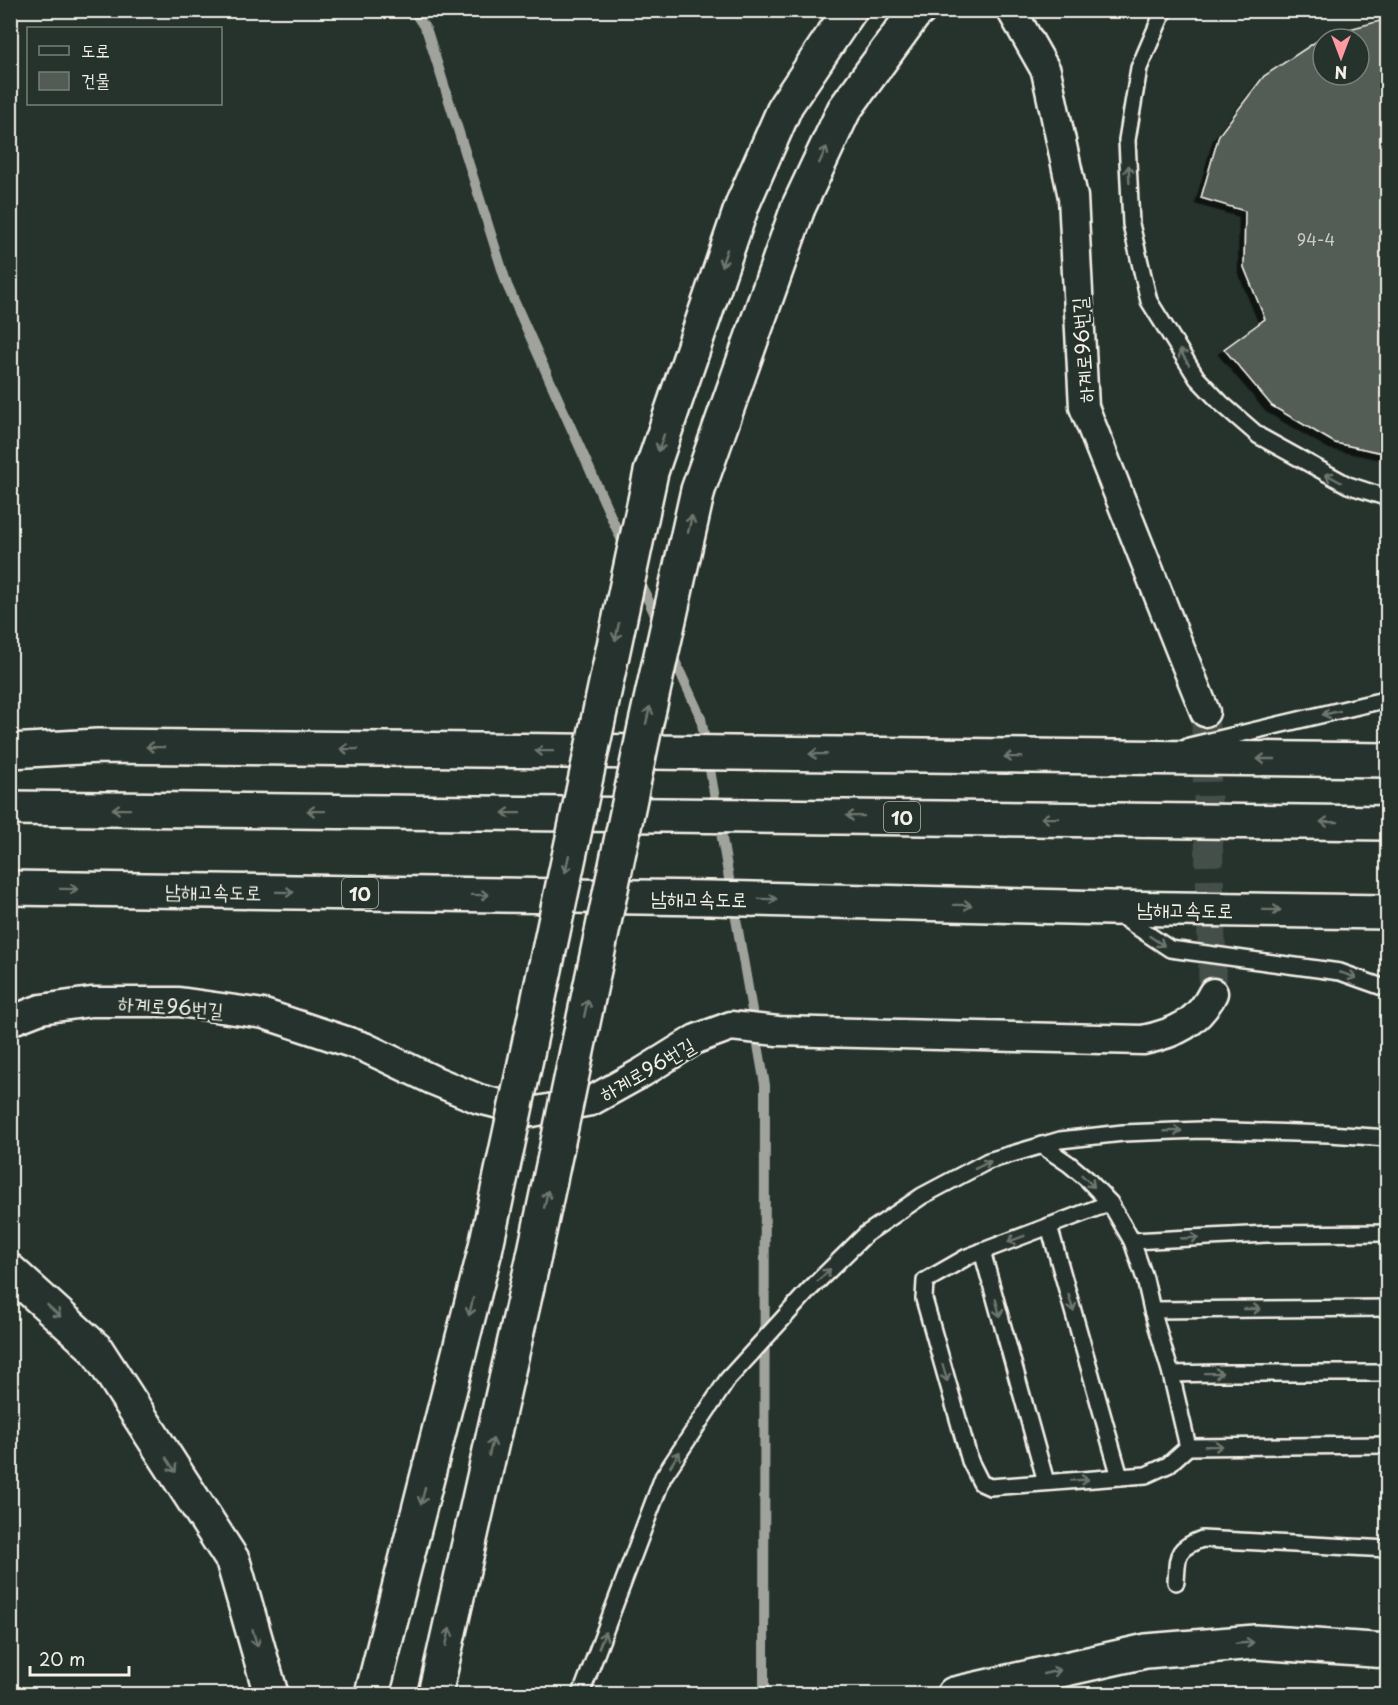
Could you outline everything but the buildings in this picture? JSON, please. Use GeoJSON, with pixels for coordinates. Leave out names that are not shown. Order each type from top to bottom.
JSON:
{"type":"FeatureCollection","features":[{"type":"Feature","properties":{"kind":"highway"},"geometry":{"type":"LineString","coordinates":[[372,1695],[485,1251],[651,472],[743,203],[786,105],[850,10]]}},
{"type":"Feature","properties":{"kind":"highway"},"geometry":{"type":"LineString","coordinates":[[435,1695],[534,1256],[645,727],[698,490],[798,207],[844,110],[919,10]]}},
{"type":"Feature","properties":{"kind":"highway"},"geometry":{"type":"LineString","coordinates":[[10,751],[98,746],[1388,760]]}},
{"type":"Feature","properties":{"kind":"highway","name":"10"},"geometry":{"type":"LineString","coordinates":[[10,808],[1388,823]]}},
{"type":"Feature","properties":{"kind":"highway","name":"남해고속도로"},"geometry":{"type":"LineString","coordinates":[[10,888],[710,898],[1388,912]]}},
{"type":"Feature","properties":{"kind":"highway"},"geometry":{"type":"LineString","coordinates":[[10,1271],[96,1349],[233,1561],[272,1695]]}},
{"type":"Feature","properties":{"kind":"highway"},"geometry":{"type":"LineString","coordinates":[[954,1695],[1146,1651],[1255,1642],[1388,1651]]}},
{"type":"Feature","properties":{"kind":"street","name":"하계로96번길"},"geometry":{"type":"LineString","coordinates":[[1013,13],[1046,71],[1073,197],[1084,407],[1205,712]]}},
{"type":"Feature","properties":{"kind":"street","name":"하계로96번길"},"geometry":{"type":"LineString","coordinates":[[10,1021],[41,1009],[91,1002],[179,1002],[264,1014],[364,1047],[479,1099],[532,1112],[591,1101],[644,1072],[696,1039],[731,1026],[778,1031],[1143,1040],[1166,1035],[1188,1023],[1205,1008],[1213,993]]}},
{"type":"Feature","properties":{"kind":"lane"},"geometry":{"type":"LineString","coordinates":[[1164,10],[1139,68],[1127,140],[1131,224],[1149,300],[1197,378],[1221,403],[1259,436],[1348,485],[1388,498]]}},
{"type":"Feature","properties":{"kind":"lane"},"geometry":{"type":"LineString","coordinates":[[1134,758],[1388,699]]}},
{"type":"Feature","properties":{"kind":"lane"},"geometry":{"type":"LineString","coordinates":[[1109,908],[1170,949],[1340,972],[1388,989]]}},
{"type":"Feature","properties":{"kind":"lane"},"geometry":{"type":"LineString","coordinates":[[581,1695],[663,1477],[728,1379],[783,1317],[866,1234],[922,1196],[988,1161],[1060,1140],[1124,1133],[1201,1130],[1388,1138]]}},
{"type":"Feature","properties":{"kind":"lane"},"geometry":{"type":"LineString","coordinates":[[1041,1145],[1087,1179],[1110,1203],[1132,1241],[1171,1374],[1188,1447]]}},
{"type":"Feature","properties":{"kind":"lane"},"geometry":{"type":"LineString","coordinates":[[1110,1203],[967,1257],[925,1281],[924,1299],[927,1310],[970,1461],[981,1483],[990,1486],[1146,1474],[1168,1465],[1188,1447],[1388,1445]]}},
{"type":"Feature","properties":{"kind":"lane"},"geometry":{"type":"LineString","coordinates":[[1049,1226],[1120,1477]]}},
{"type":"Feature","properties":{"kind":"lane"},"geometry":{"type":"LineString","coordinates":[[1132,1241],[1267,1234],[1388,1233]]}},
{"type":"Feature","properties":{"kind":"lane"},"geometry":{"type":"LineString","coordinates":[[982,1251],[1046,1482]]}},
{"type":"Feature","properties":{"kind":"lane"},"geometry":{"type":"LineString","coordinates":[[1152,1310],[1388,1308]]}},
{"type":"Feature","properties":{"kind":"lane"},"geometry":{"type":"LineString","coordinates":[[1171,1374],[1388,1373]]}},
{"type":"Feature","properties":{"kind":"lane"},"geometry":{"type":"LineString","coordinates":[[1176,1582],[1178,1554],[1188,1545],[1202,1539],[1388,1549]]}},
{"type":"Feature","properties":{"kind":"waterway"},"geometry":{"type":"LineString","coordinates":[[413,10],[427,31],[507,285],[626,550]]}},
{"type":"Feature","properties":{"kind":"waterway"},"geometry":{"type":"LineString","coordinates":[[637,575],[659,624]]}},
{"type":"Feature","properties":{"kind":"waterway"},"geometry":{"type":"LineString","coordinates":[[671,652],[701,718],[765,1085],[764,1694]]}},
{"type":"Feature","properties":{"kind":"tunnel"},"geometry":{"type":"LineString","coordinates":[[1205,712],[1213,993]]}}]}
